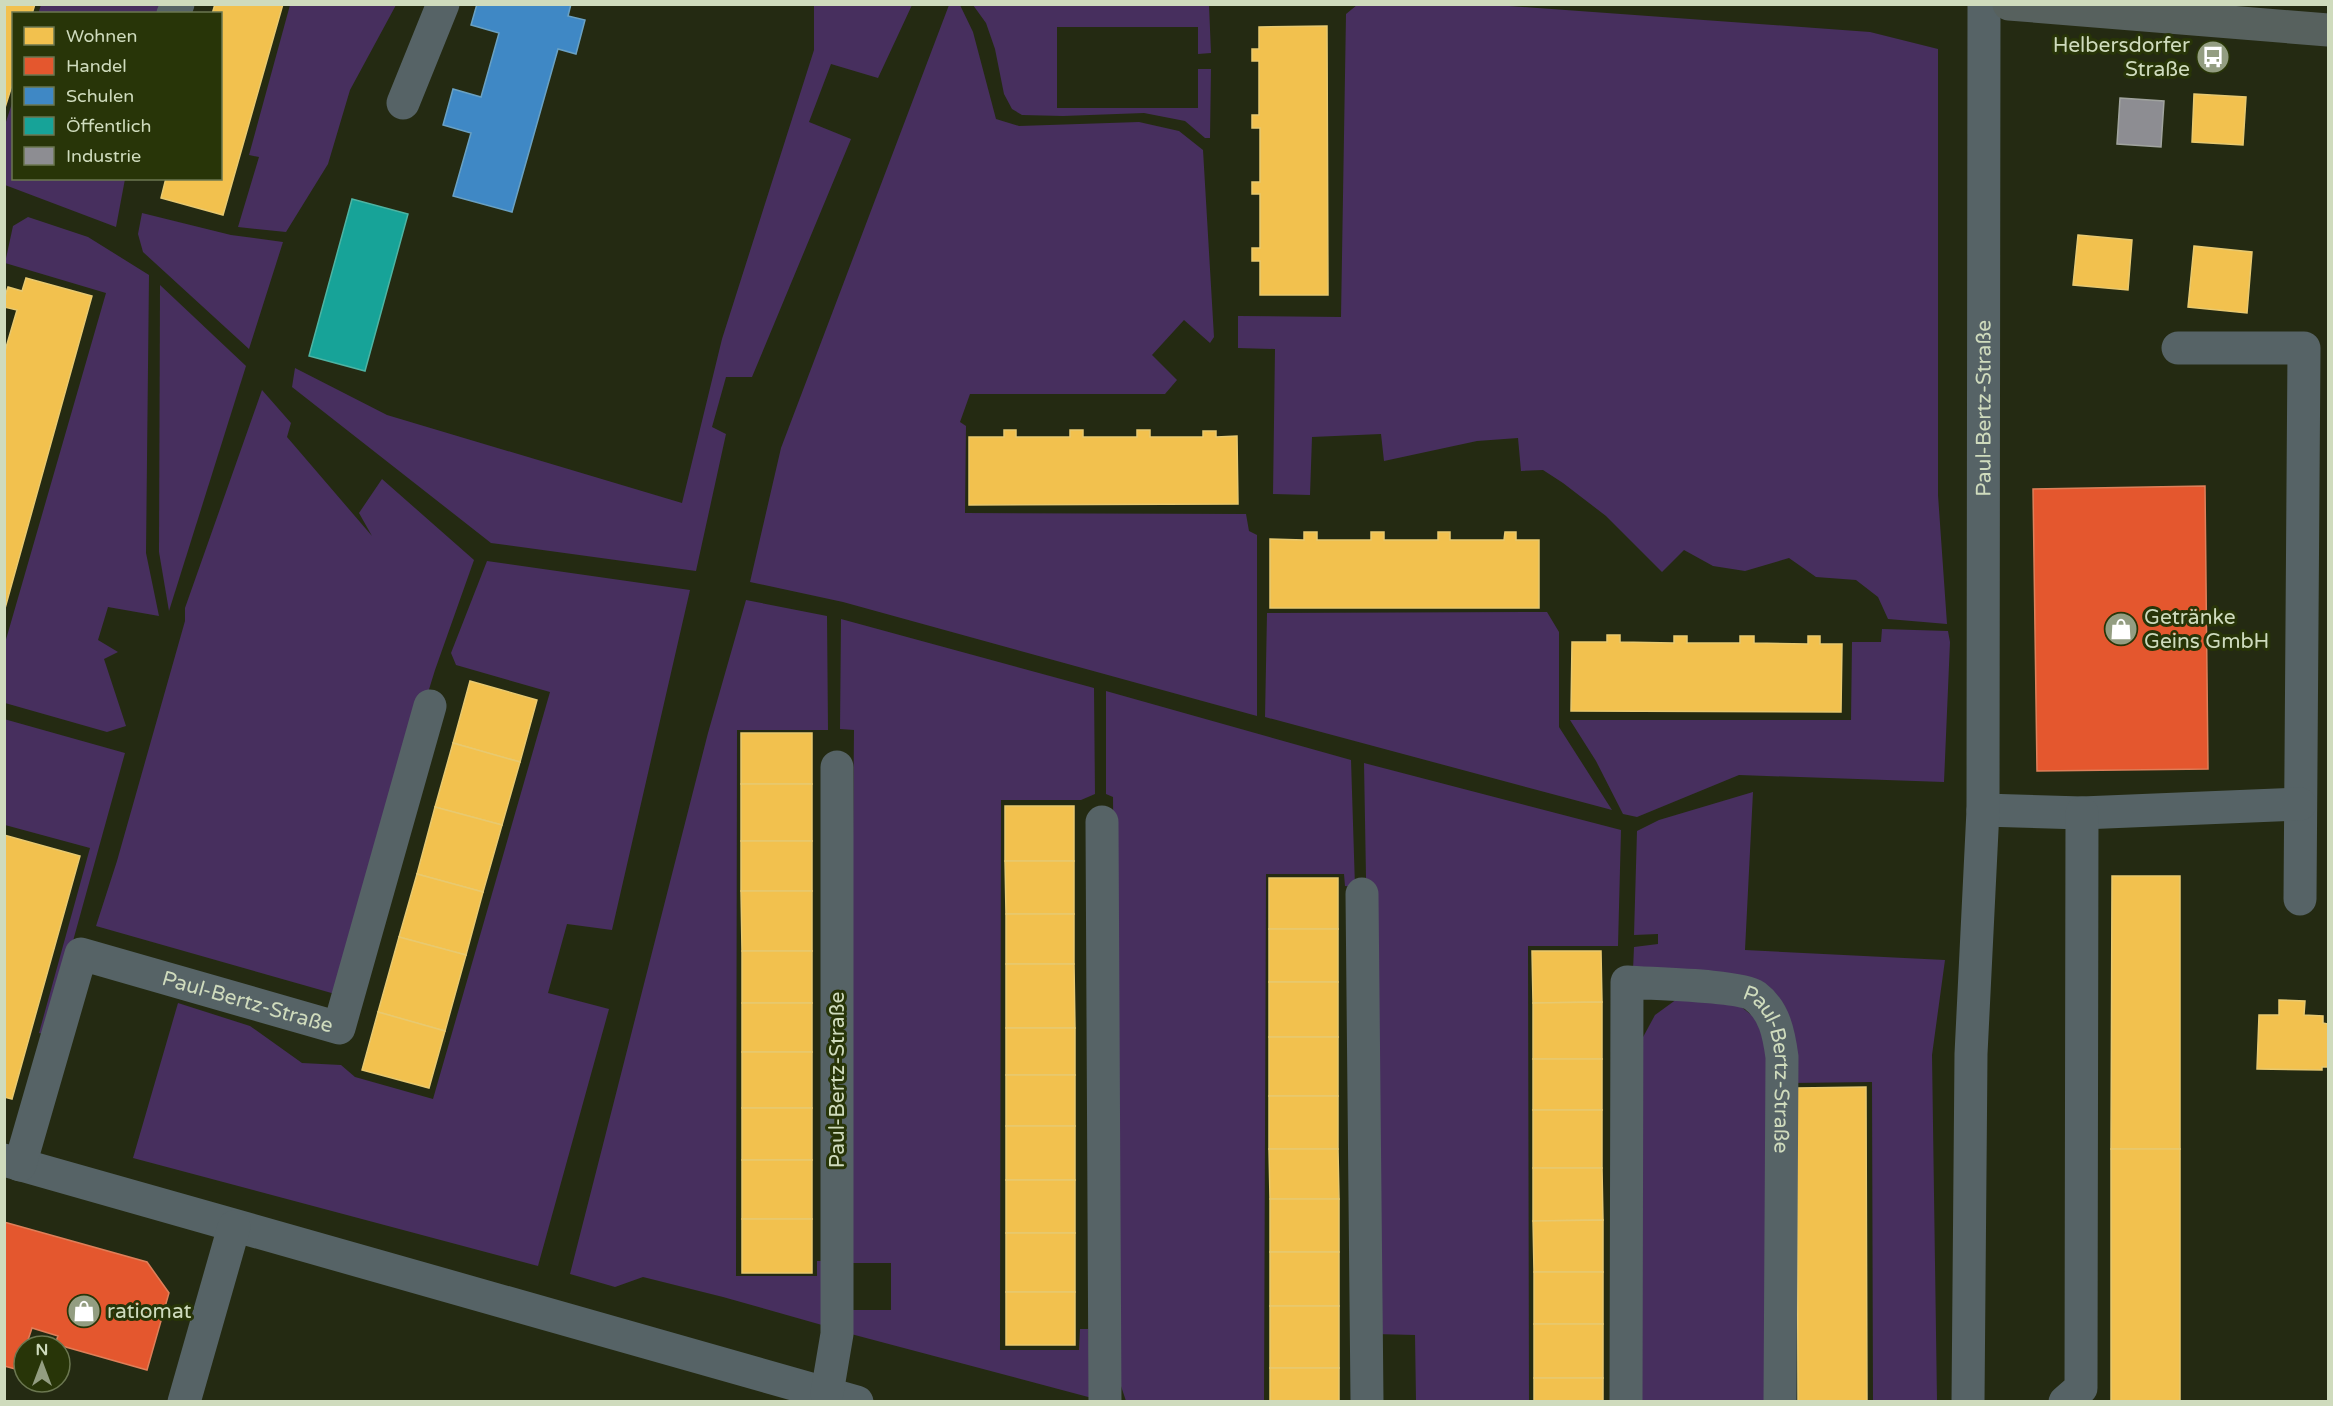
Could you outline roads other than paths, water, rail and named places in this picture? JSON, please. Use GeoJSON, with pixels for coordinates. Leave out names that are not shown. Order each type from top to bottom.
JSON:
{"type":"FeatureCollection","features":[{"type":"Feature","properties":{"kind":"main road"},"geometry":{"type":"LineString","coordinates":[[2009,4],[2328,30]]}},
{"type":"Feature","properties":{"kind":"street"},"geometry":{"type":"LineString","coordinates":[[403,104],[443,4]]}},
{"type":"Feature","properties":{"kind":"street","name":"Paul-Bertz-Straße"},"geometry":{"type":"LineString","coordinates":[[1968,1401],[1971,1054],[1983,810],[1984,4]]}},
{"type":"Feature","properties":{"kind":"street"},"geometry":{"type":"LineString","coordinates":[[2178,348],[2304,348],[2300,900]]}},
{"type":"Feature","properties":{"kind":"street","name":"Paul-Bertz-Straße"},"geometry":{"type":"LineString","coordinates":[[430,706],[339,1028],[186,986],[81,954],[12,1162],[234,1227],[463,1288],[842,1397],[837,1334],[837,767]]}},
{"type":"Feature","properties":{"kind":"street"},"geometry":{"type":"LineString","coordinates":[[1983,810],[2082,813],[2300,804]]}},
{"type":"Feature","properties":{"kind":"street"},"geometry":{"type":"LineString","coordinates":[[2065,1401],[2081,1388],[2082,813]]}},
{"type":"Feature","properties":{"kind":"street"},"geometry":{"type":"LineString","coordinates":[[1102,822],[1105,1401]]}},
{"type":"Feature","properties":{"kind":"street"},"geometry":{"type":"LineString","coordinates":[[1362,894],[1367,1401]]}},
{"type":"Feature","properties":{"kind":"street","name":"Paul-Bertz-Straße"},"geometry":{"type":"LineString","coordinates":[[1626,1401],[1627,982],[1702,986],[1753,995],[1768,1009],[1779,1031],[1782,1058],[1780,1401]]}},
{"type":"Feature","properties":{"kind":"street"},"geometry":{"type":"LineString","coordinates":[[184,1401],[234,1227]]}},
{"type":"Feature","properties":{"kind":"place","name":"Helbersdorfer Straße"},"geometry":{"type":"Point","coordinates":[2213,57]}},
{"type":"Feature","properties":{"kind":"place","name":"Getränke Geins GmbH"},"geometry":{"type":"Point","coordinates":[2121,629]}},
{"type":"Feature","properties":{"kind":"place","name":"ratiomat"},"geometry":{"type":"Point","coordinates":[84,1311]}}]}
